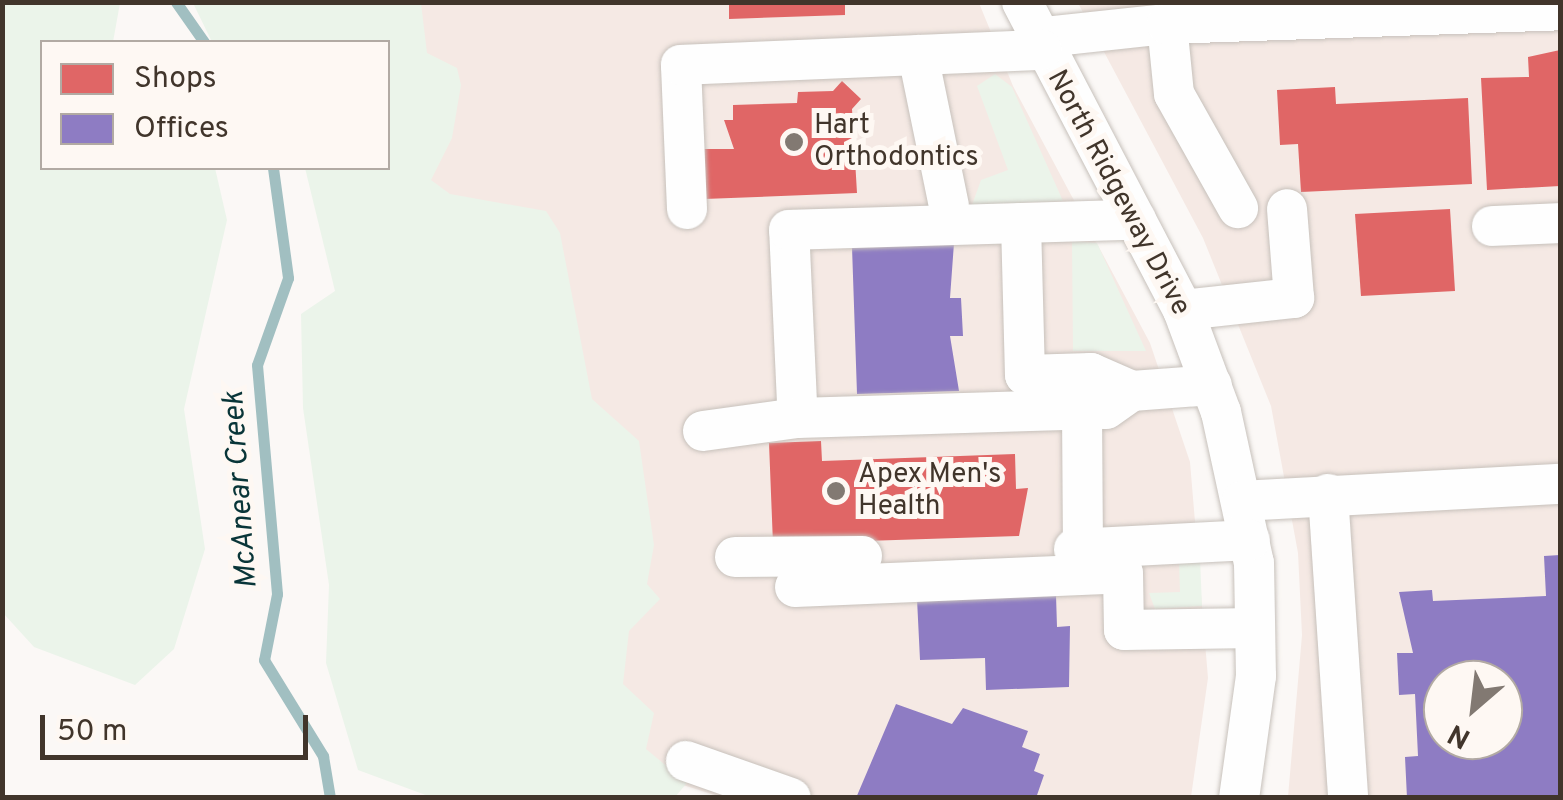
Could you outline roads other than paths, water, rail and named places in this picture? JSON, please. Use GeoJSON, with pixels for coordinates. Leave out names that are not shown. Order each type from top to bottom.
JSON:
{"type":"FeatureCollection","features":[{"type":"Feature","properties":{"kind":"street"},"geometry":{"type":"LineString","coordinates":[[687,209],[681,66],[918,55],[1033,30],[1560,10]]}},
{"type":"Feature","properties":{"kind":"street"},"geometry":{"type":"LineString","coordinates":[[1167,24],[1174,94],[1238,208]]}},
{"type":"Feature","properties":{"kind":"street","name":"North Ridgeway Drive"},"geometry":{"type":"LineString","coordinates":[[1033,30],[1183,310],[1212,386],[1250,540],[1256,628],[1239,798]]}},
{"type":"Feature","properties":{"kind":"street"},"geometry":{"type":"LineString","coordinates":[[918,55],[949,206]]}},
{"type":"Feature","properties":{"kind":"street"},"geometry":{"type":"LineString","coordinates":[[1183,310],[1294,298],[1288,209]]}},
{"type":"Feature","properties":{"kind":"street"},"geometry":{"type":"LineString","coordinates":[[797,402],[789,230],[1136,220]]}},
{"type":"Feature","properties":{"kind":"street"},"geometry":{"type":"LineString","coordinates":[[1021,223],[1025,375],[1090,374],[1132,390],[1212,386]]}},
{"type":"Feature","properties":{"kind":"street"},"geometry":{"type":"LineString","coordinates":[[1492,226],[1560,223]]}},
{"type":"Feature","properties":{"kind":"street"},"geometry":{"type":"LineString","coordinates":[[703,432],[796,418],[1106,409],[1132,390]]}},
{"type":"Feature","properties":{"kind":"street"},"geometry":{"type":"LineString","coordinates":[[1082,409],[1083,549]]}},
{"type":"Feature","properties":{"kind":"street"},"geometry":{"type":"LineString","coordinates":[[1242,500],[1560,484]]}},
{"type":"Feature","properties":{"kind":"street"},"geometry":{"type":"LineString","coordinates":[[1328,494],[1348,798]]}},
{"type":"Feature","properties":{"kind":"street"},"geometry":{"type":"LineString","coordinates":[[735,557],[1083,549],[1250,540]]}},
{"type":"Feature","properties":{"kind":"street"},"geometry":{"type":"LineString","coordinates":[[795,587],[1123,574],[1124,630],[1256,628]]}},
{"type":"Feature","properties":{"kind":"street"},"geometry":{"type":"LineString","coordinates":[[686,761],[791,798]]}},
{"type":"Feature","properties":{"kind":"waterway","name":"McAnear Creek"},"geometry":{"type":"LineString","coordinates":[[176,2],[203,40]]}},
{"type":"Feature","properties":{"kind":"waterway","name":"McAnear Creek"},"geometry":{"type":"LineString","coordinates":[[273,170],[288,278],[257,365],[277,594],[264,660],[323,756],[330,798]]}},
{"type":"Feature","properties":{"kind":"place","name":"Hart Orthodontics"},"geometry":{"type":"Point","coordinates":[794,142]}},
{"type":"Feature","properties":{"kind":"place","name":"Apex Men's Health"},"geometry":{"type":"Point","coordinates":[836,491]}}]}
